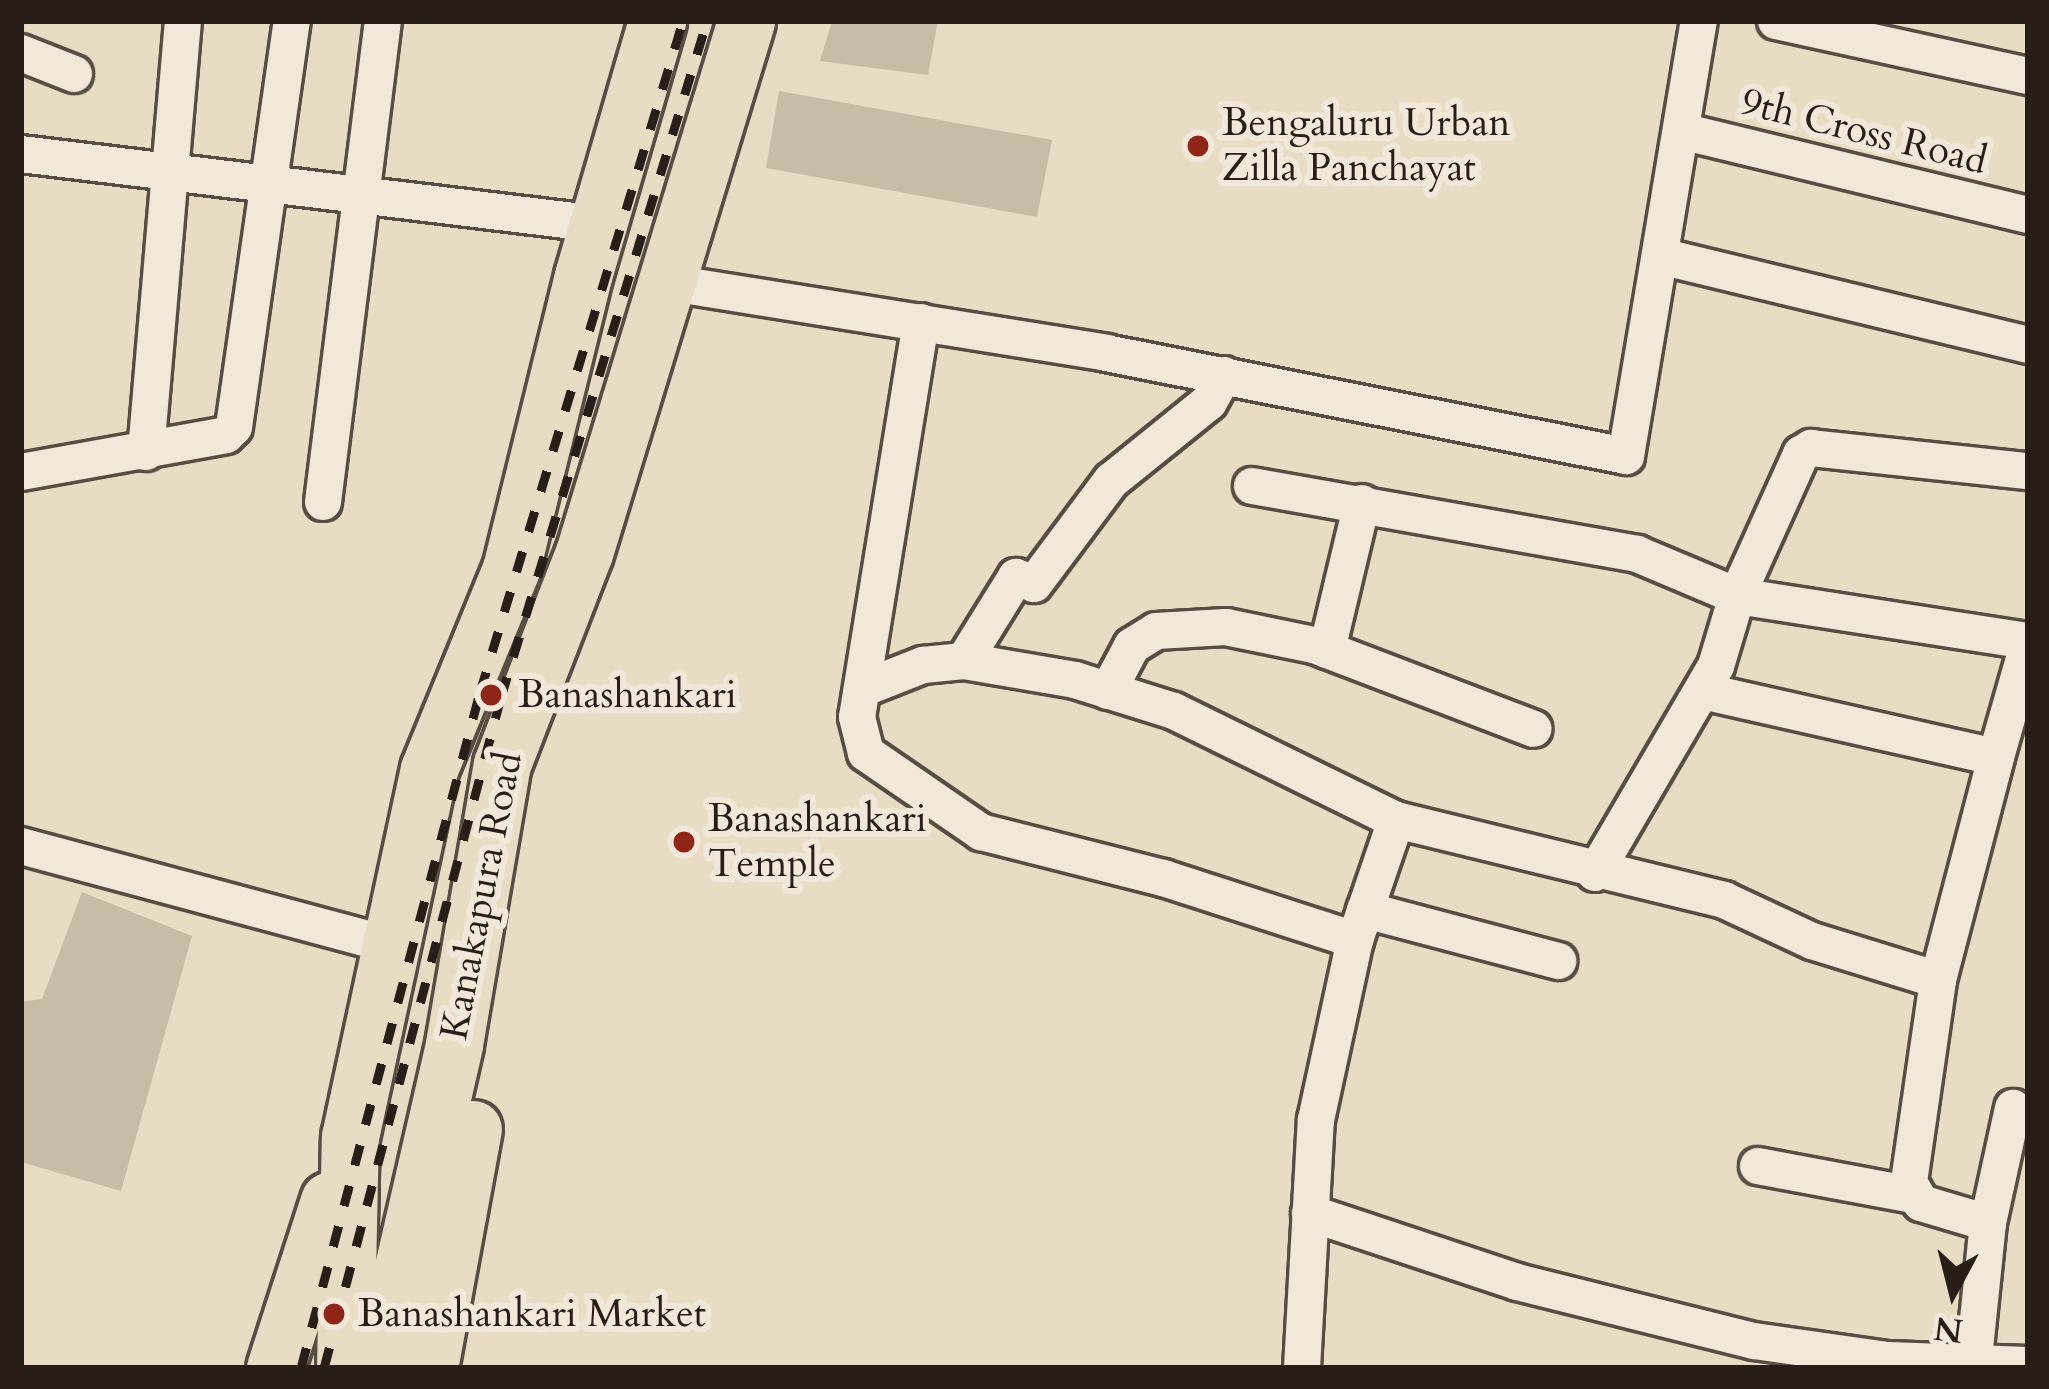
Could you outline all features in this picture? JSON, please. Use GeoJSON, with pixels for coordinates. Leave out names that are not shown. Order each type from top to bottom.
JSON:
{"type":"FeatureCollection","features":[{"type":"Feature","properties":{"kind":"main road","name":"Kanakapura Road"},"geometry":{"type":"LineString","coordinates":[[394,1357],[350,1137],[430,770],[511,568],[599,224],[657,21]]}},
{"type":"Feature","properties":{"kind":"main road","name":"Kanakapura Road"},"geometry":{"type":"LineString","coordinates":[[394,1357],[502,764],[584,553],[746,21]]}},
{"type":"Feature","properties":{"kind":"main road"},"geometry":{"type":"LineString","coordinates":[[275,1368],[350,1137]]}},
{"type":"Feature","properties":{"kind":"street"},"geometry":{"type":"LineString","coordinates":[[146,452],[174,172],[183,21]]}},
{"type":"Feature","properties":{"kind":"street"},"geometry":{"type":"LineString","coordinates":[[21,472],[146,452],[226,435],[234,427],[292,21]]}},
{"type":"Feature","properties":{"kind":"street"},"geometry":{"type":"LineString","coordinates":[[323,502],[357,193],[383,21]]}},
{"type":"Feature","properties":{"kind":"street"},"geometry":{"type":"LineString","coordinates":[[665,282],[1224,375],[1625,456],[1700,21]]}},
{"type":"Feature","properties":{"kind":"street"},"geometry":{"type":"LineString","coordinates":[[1776,21],[2028,76]]}},
{"type":"Feature","properties":{"kind":"street"},"geometry":{"type":"LineString","coordinates":[[21,53],[74,74]]}},
{"type":"Feature","properties":{"kind":"street","name":"9th Cross Road"},"geometry":{"type":"LineString","coordinates":[[1681,131],[2028,215]]}},
{"type":"Feature","properties":{"kind":"street"},"geometry":{"type":"LineString","coordinates":[[21,154],[599,224]]}},
{"type":"Feature","properties":{"kind":"street"},"geometry":{"type":"LineString","coordinates":[[1660,256],[2028,344]]}},
{"type":"Feature","properties":{"kind":"street"},"geometry":{"type":"LineString","coordinates":[[921,322],[862,689],[858,737],[866,753],[956,820],[1360,925],[1558,961]]}},
{"type":"Feature","properties":{"kind":"street"},"geometry":{"type":"LineString","coordinates":[[964,661],[1016,577],[1034,584],[1111,481],[1209,402],[1224,375]]}},
{"type":"Feature","properties":{"kind":"street"},"geometry":{"type":"LineString","coordinates":[[1594,873],[1702,691],[1737,596],[1806,450],[2028,471]]}},
{"type":"Feature","properties":{"kind":"street"},"geometry":{"type":"LineString","coordinates":[[1252,486],[1637,554],[1737,596],[2028,643],[1938,980],[1913,1195]]}},
{"type":"Feature","properties":{"kind":"street"},"geometry":{"type":"LineString","coordinates":[[1327,650],[1362,503]]}},
{"type":"Feature","properties":{"kind":"street"},"geometry":{"type":"LineString","coordinates":[[1108,691],[1132,646],[1156,632],[1226,626],[1327,650],[1534,729]]}},
{"type":"Feature","properties":{"kind":"street"},"geometry":{"type":"LineString","coordinates":[[862,689],[923,664],[964,661],[1108,691],[1174,711],[1396,820],[1594,873],[1724,900],[1812,941],[1938,980]]}},
{"type":"Feature","properties":{"kind":"street"},"geometry":{"type":"LineString","coordinates":[[1702,691],[1996,757]]}},
{"type":"Feature","properties":{"kind":"street"},"geometry":{"type":"LineString","coordinates":[[1302,1368],[1316,1120],[1360,925],[1396,820]]}},
{"type":"Feature","properties":{"kind":"street"},"geometry":{"type":"LineString","coordinates":[[21,846],[393,946]]}},
{"type":"Feature","properties":{"kind":"street"},"geometry":{"type":"LineString","coordinates":[[1973,1364],[1988,1223],[2012,1108]]}},
{"type":"Feature","properties":{"kind":"street"},"geometry":{"type":"LineString","coordinates":[[1758,1166],[1913,1195],[1988,1223]]}},
{"type":"Feature","properties":{"kind":"street"},"geometry":{"type":"LineString","coordinates":[[1310,1213],[1517,1282],[1754,1341],[1888,1360],[2028,1365]]}},
{"type":"Feature","properties":{"kind":"shaded area"},"geometry":{"type":"Polygon","coordinates":[[[832,21],[938,21],[928,75],[820,61],[832,21]]]}},
{"type":"Feature","properties":{"kind":"shaded area"},"geometry":{"type":"Polygon","coordinates":[[[779,91],[1052,140],[1037,217],[766,168],[779,91]]]}},
{"type":"Feature","properties":{"kind":"shaded area"},"geometry":{"type":"Polygon","coordinates":[[[82,892],[192,936],[121,1191],[21,1162],[21,1002],[42,999],[82,892]]]}},
{"type":"Feature","properties":{"kind":"railway"},"geometry":{"type":"LineString","coordinates":[[301,1368],[480,692],[683,21]]}},
{"type":"Feature","properties":{"kind":"railway"},"geometry":{"type":"LineString","coordinates":[[324,1368],[501,697],[707,21]]}},
{"type":"Feature","properties":{"kind":"place","name":"Bengaluru Urban Zilla Panchayat"},"geometry":{"type":"Point","coordinates":[1198,146]}},
{"type":"Feature","properties":{"kind":"place","name":"Banashankari"},"geometry":{"type":"Point","coordinates":[491,695]}},
{"type":"Feature","properties":{"kind":"place","name":"Banashankari Temple"},"geometry":{"type":"Point","coordinates":[684,842]}},
{"type":"Feature","properties":{"kind":"place","name":"Banashankari Market"},"geometry":{"type":"Point","coordinates":[334,1314]}}]}
